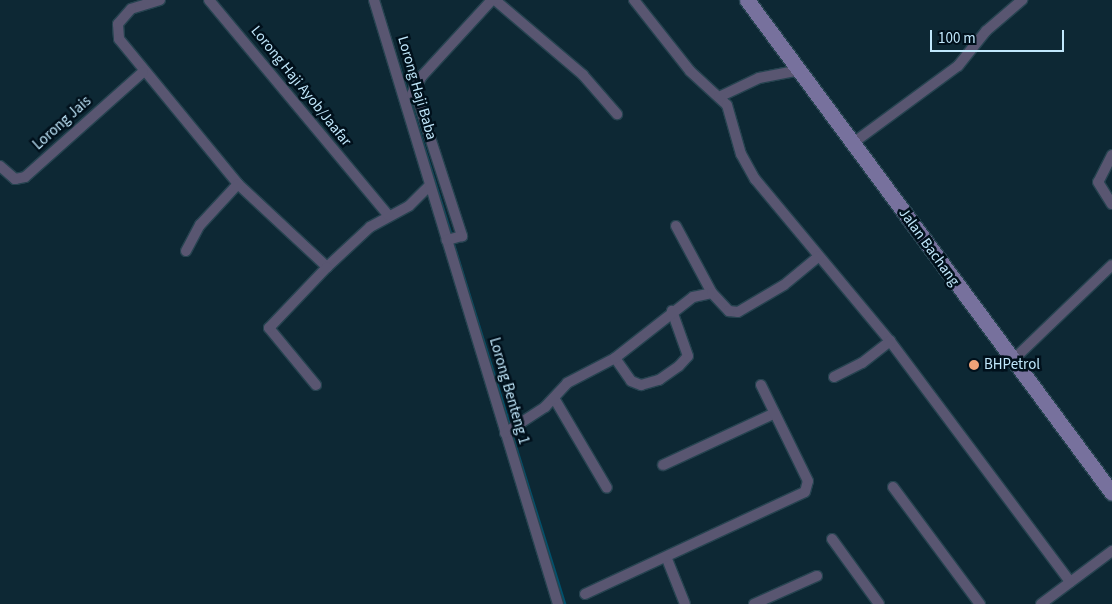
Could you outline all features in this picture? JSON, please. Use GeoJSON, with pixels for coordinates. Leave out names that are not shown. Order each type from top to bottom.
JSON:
{"type":"FeatureCollection","features":[{"type":"Feature","properties":{"kind":"street"},"geometry":{"type":"LineString","coordinates":[[160,0],[139,4],[118,24],[119,39],[143,72],[238,184],[326,267]]}},
{"type":"Feature","properties":{"kind":"street","name":"Lorong Haji Ayob/Jaafar"},"geometry":{"type":"LineString","coordinates":[[209,0],[388,215]]}},
{"type":"Feature","properties":{"kind":"street","name":"Lorong Haji Baba"},"geometry":{"type":"LineString","coordinates":[[374,0],[408,109],[429,186]]}},
{"type":"Feature","properties":{"kind":"street"},"geometry":{"type":"LineString","coordinates":[[408,109],[414,90],[492,0],[583,75],[617,114]]}},
{"type":"Feature","properties":{"kind":"street"},"geometry":{"type":"LineString","coordinates":[[634,0],[690,71],[727,105],[741,154],[755,179],[890,341],[1070,582]]}},
{"type":"Feature","properties":{"kind":"street","name":"Jalan Bachang"},"geometry":{"type":"LineString","coordinates":[[747,0],[1111,491]]}},
{"type":"Feature","properties":{"kind":"street"},"geometry":{"type":"LineString","coordinates":[[853,143],[958,66],[986,31],[1022,0]]}},
{"type":"Feature","properties":{"kind":"street"},"geometry":{"type":"LineString","coordinates":[[720,97],[759,78],[800,70]]}},
{"type":"Feature","properties":{"kind":"street","name":"Lorong Jais"},"geometry":{"type":"LineString","coordinates":[[0,166],[15,179],[25,177],[143,72]]}},
{"type":"Feature","properties":{"kind":"street"},"geometry":{"type":"LineString","coordinates":[[414,90],[462,236],[451,239]]}},
{"type":"Feature","properties":{"kind":"street"},"geometry":{"type":"LineString","coordinates":[[1112,155],[1098,182],[1112,204]]}},
{"type":"Feature","properties":{"kind":"street"},"geometry":{"type":"LineString","coordinates":[[186,250],[200,225],[238,184]]}},
{"type":"Feature","properties":{"kind":"street"},"geometry":{"type":"LineString","coordinates":[[316,385],[269,328],[326,267],[388,215],[409,206],[429,186]]}},
{"type":"Feature","properties":{"kind":"street","name":"Lorong Benteng 1"},"geometry":{"type":"LineString","coordinates":[[429,186],[451,239],[558,604]]}},
{"type":"Feature","properties":{"kind":"street"},"geometry":{"type":"LineString","coordinates":[[676,226],[712,293],[722,305],[738,312],[784,285],[819,256]]}},
{"type":"Feature","properties":{"kind":"street"},"geometry":{"type":"LineString","coordinates":[[1013,360],[1112,265]]}},
{"type":"Feature","properties":{"kind":"street"},"geometry":{"type":"LineString","coordinates":[[507,432],[554,398],[580,374],[615,358],[672,311],[703,292],[712,293]]}},
{"type":"Feature","properties":{"kind":"street"},"geometry":{"type":"LineString","coordinates":[[615,358],[631,382],[641,385],[659,380],[686,361],[686,348],[672,311]]}},
{"type":"Feature","properties":{"kind":"street"},"geometry":{"type":"LineString","coordinates":[[834,377],[862,363],[890,341]]}},
{"type":"Feature","properties":{"kind":"street"},"geometry":{"type":"LineString","coordinates":[[584,594],[667,559],[805,492],[808,481],[761,385]]}},
{"type":"Feature","properties":{"kind":"street"},"geometry":{"type":"LineString","coordinates":[[554,398],[607,488]]}},
{"type":"Feature","properties":{"kind":"street"},"geometry":{"type":"LineString","coordinates":[[663,465],[774,413]]}},
{"type":"Feature","properties":{"kind":"street"},"geometry":{"type":"LineString","coordinates":[[893,487],[980,604]]}},
{"type":"Feature","properties":{"kind":"street"},"geometry":{"type":"LineString","coordinates":[[832,539],[879,604]]}},
{"type":"Feature","properties":{"kind":"street"},"geometry":{"type":"LineString","coordinates":[[1042,604],[1112,551]]}},
{"type":"Feature","properties":{"kind":"street"},"geometry":{"type":"LineString","coordinates":[[667,559],[685,604]]}},
{"type":"Feature","properties":{"kind":"street"},"geometry":{"type":"LineString","coordinates":[[754,604],[817,576]]}},
{"type":"Feature","properties":{"kind":"waterway"},"geometry":{"type":"LineString","coordinates":[[399,65],[452,237]]}},
{"type":"Feature","properties":{"kind":"waterway"},"geometry":{"type":"LineString","coordinates":[[453,242],[510,426]]}},
{"type":"Feature","properties":{"kind":"waterway"},"geometry":{"type":"LineString","coordinates":[[511,431],[565,604]]}},
{"type":"Feature","properties":{"kind":"place","name":"BHPetrol"},"geometry":{"type":"Point","coordinates":[974,365]}}]}
